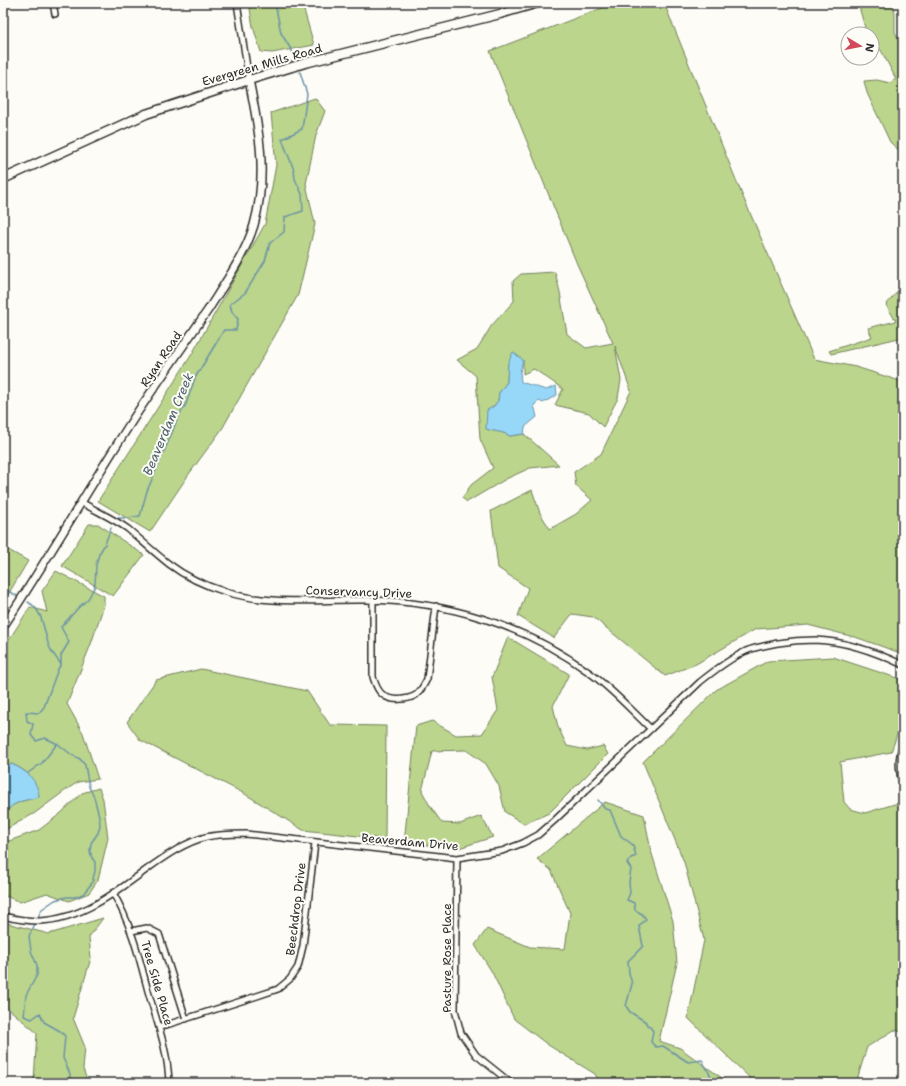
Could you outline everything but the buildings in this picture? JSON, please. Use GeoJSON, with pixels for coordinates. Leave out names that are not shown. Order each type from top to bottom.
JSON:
{"type":"FeatureCollection","features":[{"type":"Feature","properties":{"kind":"main road","name":"Evergreen Mills Road"},"geometry":{"type":"LineString","coordinates":[[3,179],[146,114],[249,80],[292,67],[538,3]]}},
{"type":"Feature","properties":{"kind":"main road","name":"Ryan Road"},"geometry":{"type":"LineString","coordinates":[[3,627],[139,410],[217,296],[247,244],[254,224],[261,190],[262,174],[259,130],[249,80]]}},
{"type":"Feature","properties":{"kind":"street"},"geometry":{"type":"LineString","coordinates":[[53,3],[55,14]]}},
{"type":"Feature","properties":{"kind":"street"},"geometry":{"type":"LineString","coordinates":[[237,3],[249,80]]}},
{"type":"Feature","properties":{"kind":"street","name":"Conservancy Drive"},"geometry":{"type":"LineString","coordinates":[[81,502],[126,528],[171,565],[186,575],[203,584],[227,592],[270,600],[399,601],[436,606],[495,622],[528,636],[590,673],[651,729]]}},
{"type":"Feature","properties":{"kind":"street"},"geometry":{"type":"LineString","coordinates":[[373,600],[373,677],[376,686],[382,694],[387,698],[395,700],[416,694],[424,686],[427,679],[436,606]]}},
{"type":"Feature","properties":{"kind":"street","name":"Beaverdam Drive"},"geometry":{"type":"LineString","coordinates":[[3,916],[40,921],[54,919],[78,912],[113,893],[164,857],[183,846],[205,837],[228,834],[246,834],[457,858],[502,851],[523,843],[538,835],[700,682],[724,663],[747,651],[767,645],[815,640],[845,644],[872,652],[903,665]]}},
{"type":"Feature","properties":{"kind":"street"},"geometry":{"type":"LineString","coordinates":[[903,744],[899,765],[903,785]]}},
{"type":"Feature","properties":{"kind":"street","name":"Beechdrop Drive"},"geometry":{"type":"LineString","coordinates":[[160,1027],[278,989],[290,979],[298,967],[303,946],[315,843]]}},
{"type":"Feature","properties":{"kind":"street","name":"Pasture Rose Place"},"geometry":{"type":"LineString","coordinates":[[457,858],[455,1010],[462,1033],[476,1055],[511,1083]]}},
{"type":"Feature","properties":{"kind":"street","name":"Tree Side Place"},"geometry":{"type":"LineString","coordinates":[[113,893],[124,913],[131,931],[160,1027],[168,1064],[169,1083]]}},
{"type":"Feature","properties":{"kind":"street"},"geometry":{"type":"LineString","coordinates":[[131,931],[147,928],[159,934],[186,1019]]}},
{"type":"Feature","properties":{"kind":"green space"},"geometry":{"type":"Polygon","coordinates":[[[249,3],[302,3],[314,45],[272,53],[261,52],[253,27],[249,3]]]}},
{"type":"Feature","properties":{"kind":"green space"},"geometry":{"type":"Polygon","coordinates":[[[615,3],[664,3],[743,197],[814,359],[856,367],[903,382],[903,654],[858,638],[808,625],[756,629],[696,664],[665,676],[593,617],[572,614],[554,638],[518,616],[528,588],[498,568],[491,511],[532,490],[540,513],[550,529],[576,514],[592,500],[576,486],[574,472],[601,454],[631,391],[615,346],[621,380],[618,398],[603,427],[589,413],[555,405],[563,389],[534,369],[523,374],[523,360],[508,363],[507,382],[499,393],[498,401],[493,407],[486,429],[501,432],[510,436],[524,434],[559,465],[530,468],[506,479],[467,502],[462,498],[471,485],[493,468],[480,439],[476,376],[457,360],[477,349],[492,325],[514,301],[513,281],[521,274],[555,272],[567,334],[586,348],[613,343],[577,264],[490,51],[615,3]]]}},
{"type":"Feature","properties":{"kind":"green space"},"geometry":{"type":"Polygon","coordinates":[[[858,3],[893,3],[895,14],[895,32],[903,49],[903,154],[890,142],[867,93],[864,81],[877,80],[890,83],[896,79],[880,49],[880,26],[864,26],[858,3]]]}},
{"type":"Feature","properties":{"kind":"green space"},"geometry":{"type":"Polygon","coordinates":[[[315,98],[325,111],[316,135],[306,184],[315,224],[298,295],[222,429],[189,474],[150,532],[98,501],[192,354],[265,224],[276,165],[271,113],[315,98]]]}},
{"type":"Feature","properties":{"kind":"green space"},"geometry":{"type":"Polygon","coordinates":[[[903,290],[903,337],[831,354],[829,351],[872,337],[868,328],[896,321],[886,305],[898,291],[903,290]]]}},
{"type":"Feature","properties":{"kind":"green space"},"geometry":{"type":"Polygon","coordinates":[[[89,524],[98,524],[144,555],[113,596],[62,566],[89,524]]]}},
{"type":"Feature","properties":{"kind":"green space"},"geometry":{"type":"Polygon","coordinates":[[[3,547],[28,561],[3,603],[3,547]]]}},
{"type":"Feature","properties":{"kind":"green space"},"geometry":{"type":"Polygon","coordinates":[[[56,571],[104,596],[104,605],[91,644],[67,704],[83,733],[98,779],[78,782],[35,813],[3,831],[3,814],[13,805],[39,797],[33,780],[27,773],[11,764],[3,767],[3,649],[30,607],[47,612],[42,591],[56,571]]]}},
{"type":"Feature","properties":{"kind":"green space"},"geometry":{"type":"Polygon","coordinates":[[[508,637],[569,674],[553,706],[558,727],[567,746],[587,750],[603,746],[608,754],[549,813],[524,824],[505,812],[499,786],[486,764],[466,750],[432,751],[422,791],[442,823],[460,824],[481,816],[493,837],[459,848],[404,843],[416,726],[432,721],[456,735],[482,734],[498,710],[492,677],[508,637]]]}},
{"type":"Feature","properties":{"kind":"green space"},"geometry":{"type":"Polygon","coordinates":[[[833,657],[903,680],[903,717],[891,752],[840,762],[844,802],[850,809],[865,813],[898,803],[903,807],[903,1032],[894,1030],[867,1047],[856,1083],[755,1083],[688,1018],[704,940],[684,862],[643,762],[716,690],[768,661],[833,657]]]}},
{"type":"Feature","properties":{"kind":"green space"},"geometry":{"type":"Polygon","coordinates":[[[201,669],[307,691],[330,725],[386,726],[385,839],[303,830],[245,794],[140,740],[127,722],[156,680],[201,669]]]}},
{"type":"Feature","properties":{"kind":"green space"},"geometry":{"type":"Polygon","coordinates":[[[99,788],[103,799],[108,838],[98,880],[89,893],[69,901],[47,893],[20,902],[3,895],[3,840],[9,841],[39,830],[60,814],[82,793],[99,788]]]}},
{"type":"Feature","properties":{"kind":"green space"},"geometry":{"type":"Polygon","coordinates":[[[605,802],[644,815],[651,851],[673,921],[677,963],[659,1041],[680,1048],[729,1083],[600,1083],[595,1074],[548,1045],[514,1019],[492,972],[475,945],[487,929],[530,947],[565,949],[570,913],[551,870],[537,859],[605,802]]]}},
{"type":"Feature","properties":{"kind":"green space"},"geometry":{"type":"Polygon","coordinates":[[[103,918],[89,937],[91,958],[73,1018],[85,1047],[83,1069],[88,1083],[29,1083],[34,1080],[37,1033],[3,1004],[3,922],[49,934],[103,918]]]}},
{"type":"Feature","properties":{"kind":"water"},"geometry":{"type":"Polygon","coordinates":[[[513,352],[523,360],[520,372],[521,382],[546,390],[556,386],[557,395],[543,403],[539,401],[534,405],[537,417],[525,427],[524,434],[510,436],[501,432],[486,429],[487,410],[493,407],[498,401],[499,393],[507,382],[508,363],[513,352]]]}},
{"type":"Feature","properties":{"kind":"water"},"geometry":{"type":"Polygon","coordinates":[[[11,764],[22,769],[30,776],[34,781],[39,797],[13,805],[3,814],[3,767],[11,764]]]}},
{"type":"Feature","properties":{"kind":"waterway","name":"Beaverdam Creek"},"geometry":{"type":"LineString","coordinates":[[275,3],[281,33],[295,56]]}},
{"type":"Feature","properties":{"kind":"waterway","name":"Beaverdam Creek"},"geometry":{"type":"LineString","coordinates":[[117,518],[140,516],[147,491],[178,417],[186,404],[195,378],[224,330],[236,330],[238,319],[232,312],[230,304],[245,293],[265,261],[270,243],[284,232],[285,217],[303,211],[302,194],[295,179],[294,170],[282,139],[302,129],[307,94],[300,72]]}},
{"type":"Feature","properties":{"kind":"waterway","name":"Beaverdam Creek"},"geometry":{"type":"LineString","coordinates":[[37,919],[42,909],[55,900],[66,897],[75,897],[83,894],[92,883],[95,871],[95,862],[90,851],[91,843],[98,833],[100,825],[94,797],[89,787],[85,765],[80,759],[72,755],[58,744],[45,738],[36,741],[31,735],[33,724],[27,721],[26,712],[39,713],[44,707],[61,664],[61,655],[69,642],[61,627],[88,599],[95,586],[96,565],[99,554],[105,544],[111,528]]}},
{"type":"Feature","properties":{"kind":"waterway"},"geometry":{"type":"LineString","coordinates":[[3,588],[17,596]]}},
{"type":"Feature","properties":{"kind":"waterway"},"geometry":{"type":"LineString","coordinates":[[28,602],[37,610],[42,621],[49,646],[61,664]]}},
{"type":"Feature","properties":{"kind":"waterway"},"geometry":{"type":"LineString","coordinates":[[28,773],[42,763],[57,744]]}},
{"type":"Feature","properties":{"kind":"waterway"},"geometry":{"type":"LineString","coordinates":[[598,800],[605,809],[610,810],[621,836],[633,845],[636,856],[631,858],[627,863],[631,869],[629,882],[630,893],[627,900],[634,903],[635,910],[642,914],[646,919],[639,926],[643,946],[628,961],[632,984],[626,1006],[630,1012],[646,1022],[653,1031],[651,1042],[656,1047],[663,1046],[688,1062],[702,1060],[714,1082],[719,1083]]}},
{"type":"Feature","properties":{"kind":"waterway","name":"Beaverdam Creek"},"geometry":{"type":"LineString","coordinates":[[36,922],[29,936],[31,951],[37,965],[37,975],[26,995],[24,1016],[32,1019],[40,1013],[44,1022],[60,1031],[65,1036],[63,1058],[70,1074],[71,1083]]}}]}
